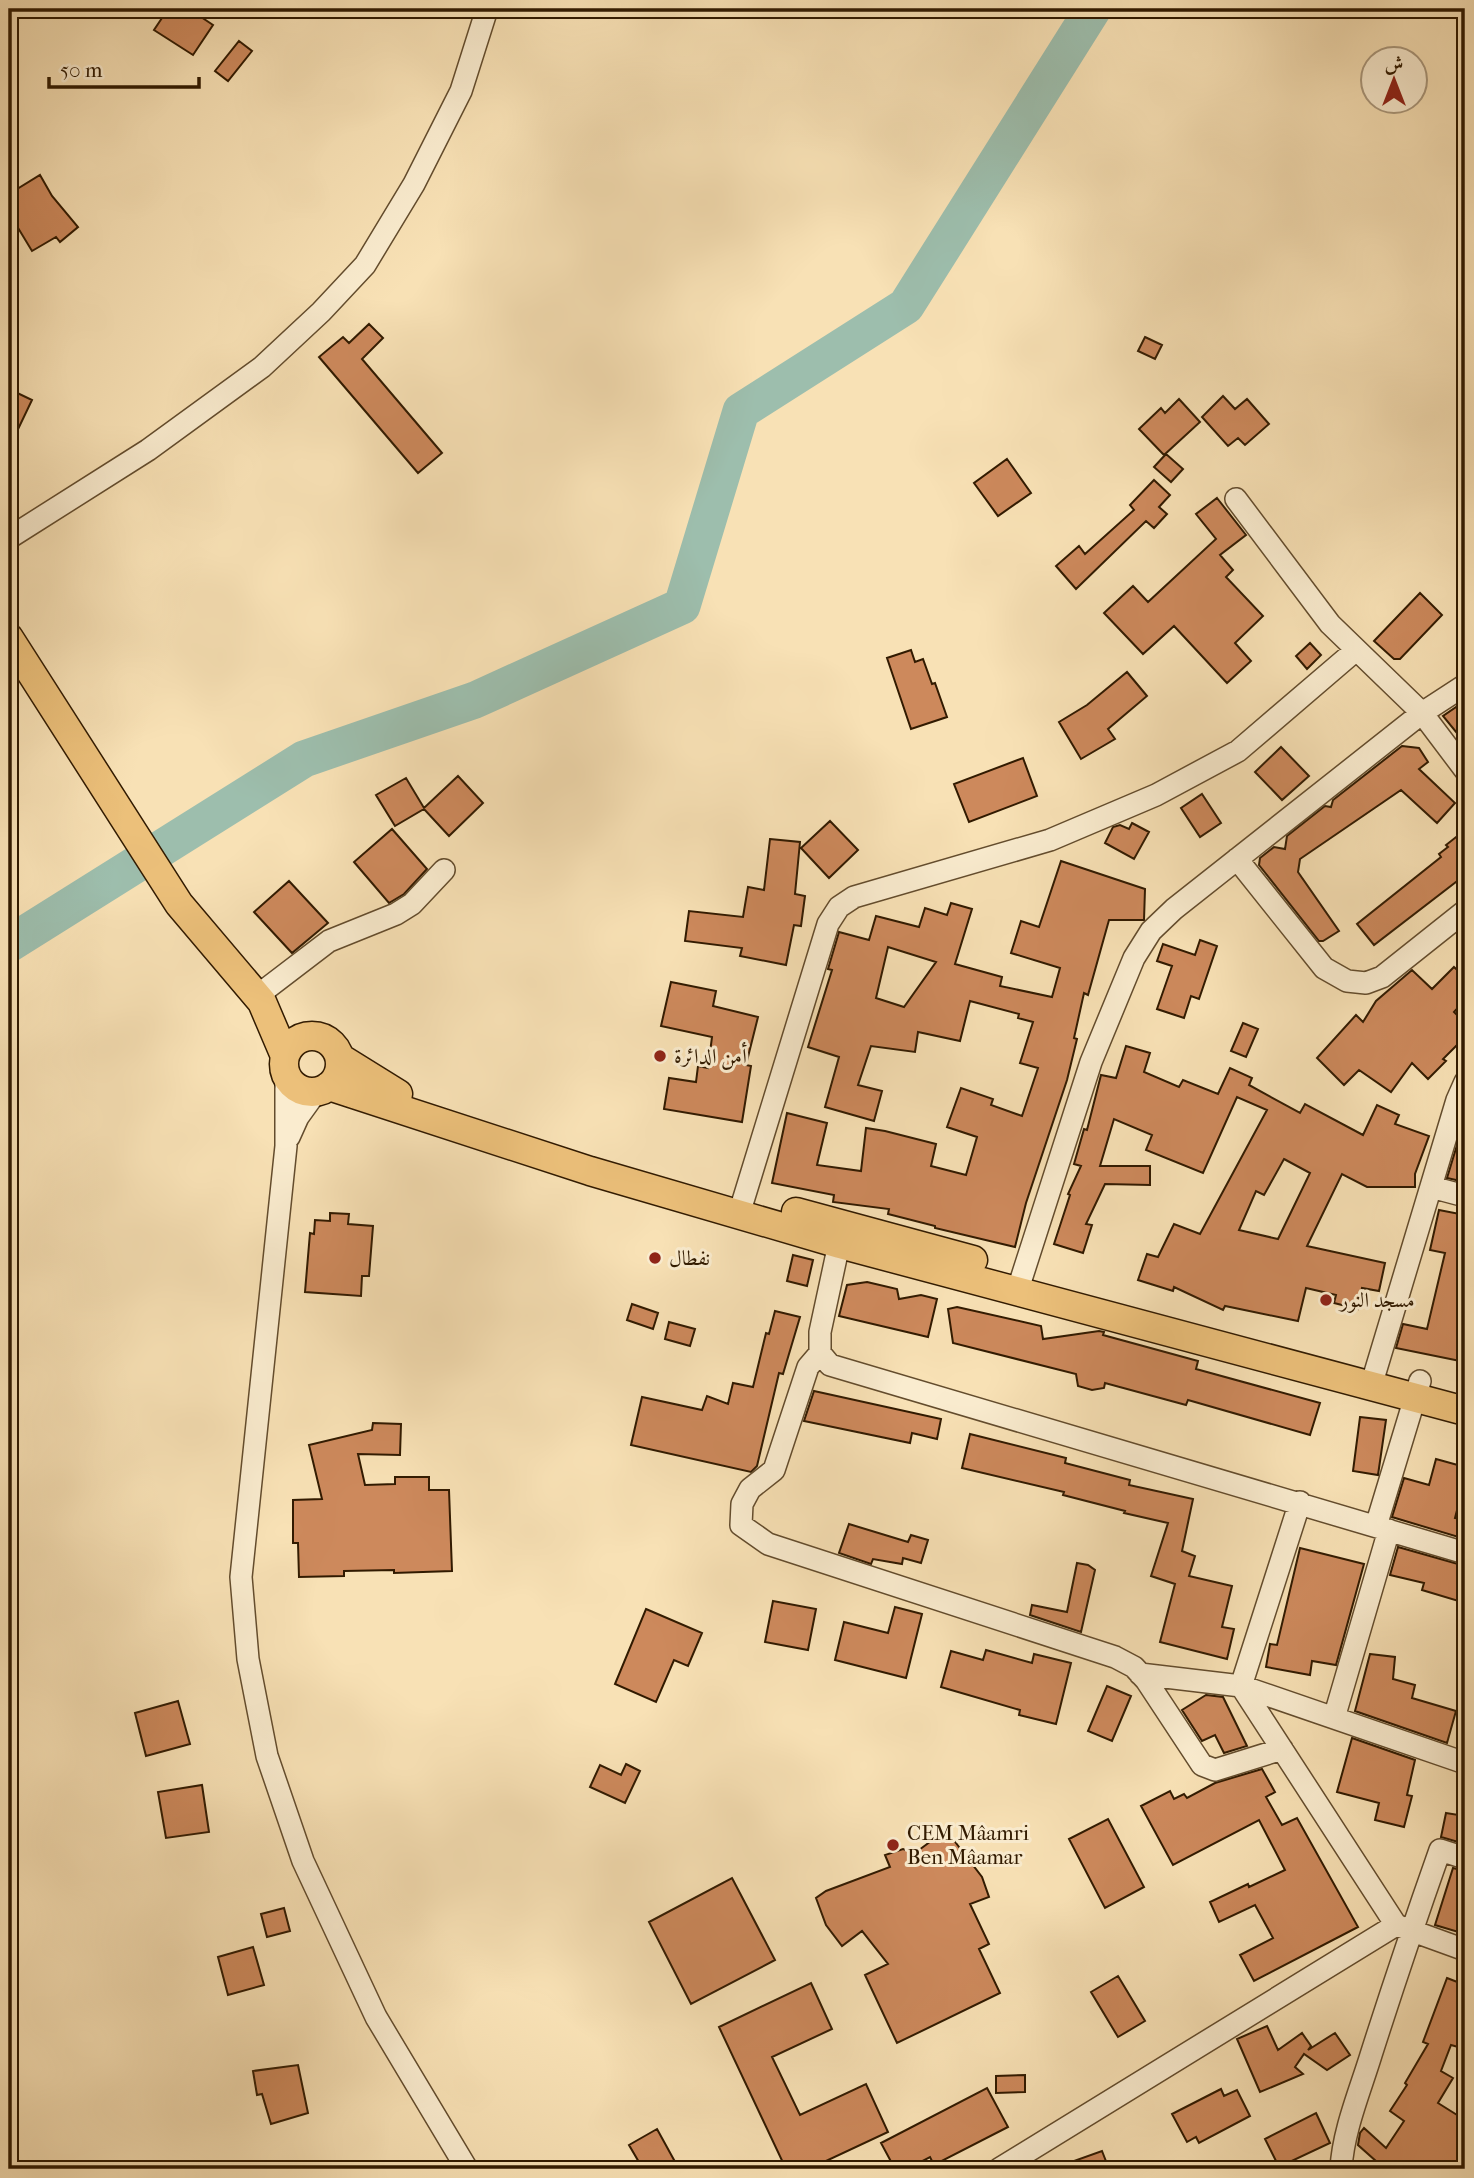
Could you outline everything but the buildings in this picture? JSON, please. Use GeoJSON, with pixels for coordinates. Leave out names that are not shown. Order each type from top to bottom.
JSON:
{"type":"FeatureCollection","features":[{"type":"Feature","properties":{"kind":"main road"},"geometry":{"type":"LineString","coordinates":[[9,638],[179,904],[259,999],[313,1036],[330,1042],[340,1058],[442,1119]]}},
{"type":"Feature","properties":{"kind":"main road"},"geometry":{"type":"LineString","coordinates":[[259,999],[298,1088],[363,1095],[742,1207],[1020,1283],[1417,1389],[1465,1393]]}},
{"type":"Feature","properties":{"kind":"main road"},"geometry":{"type":"LineString","coordinates":[[286,1065],[296,1041],[313,1036]]}},
{"type":"Feature","properties":{"kind":"main road"},"geometry":{"type":"LineString","coordinates":[[323,1089],[339,1074],[340,1058]]}},
{"type":"Feature","properties":{"kind":"main road"},"geometry":{"type":"LineString","coordinates":[[1417,1389],[1465,1411]]}},
{"type":"Feature","properties":{"kind":"street"},"geometry":{"type":"LineString","coordinates":[[9,538],[148,450],[262,367],[321,312],[365,265],[414,184],[461,91],[487,9]]}},
{"type":"Feature","properties":{"kind":"street"},"geometry":{"type":"LineString","coordinates":[[1236,499],[1330,624],[1422,713],[1465,770]]}},
{"type":"Feature","properties":{"kind":"street"},"geometry":{"type":"LineString","coordinates":[[742,1207],[828,924],[839,907],[854,897],[1050,841],[1156,795],[1238,751],[1356,650]]}},
{"type":"Feature","properties":{"kind":"street"},"geometry":{"type":"LineString","coordinates":[[1020,1283],[1091,1062],[1134,958],[1151,931],[1174,909],[1422,713],[1465,685]]}},
{"type":"Feature","properties":{"kind":"street"},"geometry":{"type":"LineString","coordinates":[[1237,859],[1324,968],[1347,981],[1366,983],[1382,977],[1465,911]]}},
{"type":"Feature","properties":{"kind":"street"},"geometry":{"type":"LineString","coordinates":[[259,999],[329,942],[396,914],[412,904],[444,870]]}},
{"type":"Feature","properties":{"kind":"street"},"geometry":{"type":"LineString","coordinates":[[286,1065],[286,1146],[241,1577],[248,1659],[267,1756],[303,1861],[376,2017],[467,2169]]}},
{"type":"Feature","properties":{"kind":"street"},"geometry":{"type":"LineString","coordinates":[[1374,1378],[1457,1100],[1465,1082]]}},
{"type":"Feature","properties":{"kind":"street"},"geometry":{"type":"LineString","coordinates":[[286,1146],[298,1117],[323,1089]]}},
{"type":"Feature","properties":{"kind":"street"},"geometry":{"type":"LineString","coordinates":[[1431,1187],[1465,1196]]}},
{"type":"Feature","properties":{"kind":"street"},"geometry":{"type":"LineString","coordinates":[[841,1234],[820,1332],[820,1353],[830,1365],[1465,1553]]}},
{"type":"Feature","properties":{"kind":"street"},"geometry":{"type":"LineString","coordinates":[[820,1353],[808,1367],[774,1470],[750,1489],[742,1504],[741,1525],[768,1544],[1115,1657],[1134,1667],[1140,1674],[1202,1765],[1215,1770],[1282,1749]]}},
{"type":"Feature","properties":{"kind":"street"},"geometry":{"type":"LineString","coordinates":[[1334,1718],[1417,1389]]}},
{"type":"Feature","properties":{"kind":"street"},"geometry":{"type":"LineString","coordinates":[[1241,1686],[1300,1502]]}},
{"type":"Feature","properties":{"kind":"street"},"geometry":{"type":"LineString","coordinates":[[1140,1674],[1241,1686],[1465,1763]]}},
{"type":"Feature","properties":{"kind":"street"},"geometry":{"type":"LineString","coordinates":[[1241,1686],[1403,1928],[1465,1950]]}},
{"type":"Feature","properties":{"kind":"street"},"geometry":{"type":"LineString","coordinates":[[1341,2169],[1354,2109],[1403,1928],[1440,1850],[1465,1858]]}},
{"type":"Feature","properties":{"kind":"street"},"geometry":{"type":"LineString","coordinates":[[999,2169],[1403,1928]]}},
{"type":"Feature","properties":{"kind":"waterway"},"geometry":{"type":"LineString","coordinates":[[9,944],[304,759],[475,700],[682,606],[741,411],[906,306],[1093,9]]}},
{"type":"Feature","properties":{"kind":"place","name":"أمن الدائرة"},"geometry":{"type":"Point","coordinates":[660,1056]}},
{"type":"Feature","properties":{"kind":"place","name":"نفطال"},"geometry":{"type":"Point","coordinates":[655,1258]}},
{"type":"Feature","properties":{"kind":"place","name":"مسجد النور"},"geometry":{"type":"Point","coordinates":[1326,1300]}},
{"type":"Feature","properties":{"kind":"place","name":"CEM Mâamri Ben Mâamar"},"geometry":{"type":"Point","coordinates":[893,1845]}}]}
